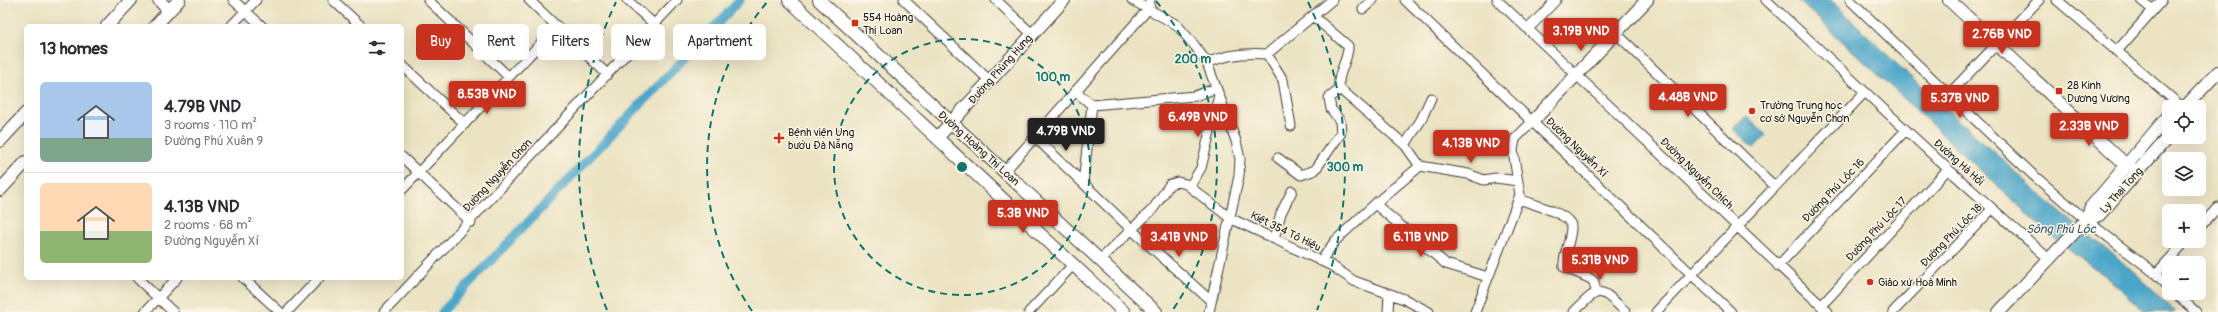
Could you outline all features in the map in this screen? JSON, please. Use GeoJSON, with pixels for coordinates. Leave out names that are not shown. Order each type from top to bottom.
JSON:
{"type":"FeatureCollection","features":[{"type":"Feature","properties":{"kind":"main road"},"geometry":{"type":"LineString","coordinates":[[109,24],[131,0]]}},
{"type":"Feature","properties":{"kind":"main road"},"geometry":{"type":"LineString","coordinates":[[159,0],[169,11]]}},
{"type":"Feature","properties":{"kind":"main road"},"geometry":{"type":"LineString","coordinates":[[157,24],[179,0]]}},
{"type":"Feature","properties":{"kind":"main road","name":"Đường Hoàng Thị Loan"},"geometry":{"type":"LineString","coordinates":[[789,0],[1124,312]]}},
{"type":"Feature","properties":{"kind":"main road","name":"Đường Hoàng Thị Loan"},"geometry":{"type":"LineString","coordinates":[[819,0],[951,123],[1005,170],[1156,312]]}},
{"type":"Feature","properties":{"kind":"main road","name":"Đường Phùng Hưng"},"geometry":{"type":"LineString","coordinates":[[937,138],[1064,0]]}},
{"type":"Feature","properties":{"kind":"main road"},"geometry":{"type":"LineString","coordinates":[[1533,121],[1647,0]]}},
{"type":"Feature","properties":{"kind":"main road"},"geometry":{"type":"LineString","coordinates":[[1949,0],[2136,174]]}},
{"type":"Feature","properties":{"kind":"main road"},"geometry":{"type":"LineString","coordinates":[[2191,100],[2218,72]]}},
{"type":"Feature","properties":{"kind":"main road"},"geometry":{"type":"LineString","coordinates":[[0,141],[24,115]]}},
{"type":"Feature","properties":{"kind":"main road","name":"Ly Thai Tong"},"geometry":{"type":"LineString","coordinates":[[2082,223],[2091,207],[2162,123]]}},
{"type":"Feature","properties":{"kind":"main road","name":"Ly Thai Tong"},"geometry":{"type":"LineString","coordinates":[[2082,223],[2099,215],[2162,144]]}},
{"type":"Feature","properties":{"kind":"main road"},"geometry":{"type":"LineString","coordinates":[[0,190],[24,166]]}},
{"type":"Feature","properties":{"kind":"main road"},"geometry":{"type":"LineString","coordinates":[[1999,312],[2082,223]]}},
{"type":"Feature","properties":{"kind":"street"},"geometry":{"type":"LineString","coordinates":[[233,0],[260,24]]}},
{"type":"Feature","properties":{"kind":"street"},"geometry":{"type":"LineString","coordinates":[[233,24],[256,0]]}},
{"type":"Feature","properties":{"kind":"street"},"geometry":{"type":"LineString","coordinates":[[333,0],[359,24]]}},
{"type":"Feature","properties":{"kind":"street"},"geometry":{"type":"LineString","coordinates":[[428,0],[509,77]]}},
{"type":"Feature","properties":{"kind":"street"},"geometry":{"type":"LineString","coordinates":[[529,0],[555,24]]}},
{"type":"Feature","properties":{"kind":"street"},"geometry":{"type":"LineString","coordinates":[[628,0],[654,24]]}},
{"type":"Feature","properties":{"kind":"street","name":"Đường Nguyễn Chơn"},"geometry":{"type":"LineString","coordinates":[[654,24],[677,0]]}},
{"type":"Feature","properties":{"kind":"street"},"geometry":{"type":"LineString","coordinates":[[904,0],[989,80]]}},
{"type":"Feature","properties":{"kind":"street"},"geometry":{"type":"LineString","coordinates":[[996,0],[1032,34]]}},
{"type":"Feature","properties":{"kind":"street"},"geometry":{"type":"LineString","coordinates":[[1132,0],[1150,4],[1177,24],[1207,63],[1240,159],[1239,176],[1209,312]]}},
{"type":"Feature","properties":{"kind":"street"},"geometry":{"type":"LineString","coordinates":[[1363,9],[1373,0]]}},
{"type":"Feature","properties":{"kind":"street","name":"Đường Nguyễn Xí"},"geometry":{"type":"LineString","coordinates":[[1405,0],[1731,312]]}},
{"type":"Feature","properties":{"kind":"street","name":"Đường Nguyễn Chích"},"geometry":{"type":"LineString","coordinates":[[1497,0],[1824,309]]}},
{"type":"Feature","properties":{"kind":"street"},"geometry":{"type":"LineString","coordinates":[[1528,29],[1556,0]]}},
{"type":"Feature","properties":{"kind":"street","name":"Đường Hà Hồi"},"geometry":{"type":"LineString","coordinates":[[1766,0],[1992,209],[2053,254]]}},
{"type":"Feature","properties":{"kind":"street"},"geometry":{"type":"LineString","coordinates":[[1850,0],[2082,223],[2156,274],[2162,280]]}},
{"type":"Feature","properties":{"kind":"street"},"geometry":{"type":"LineString","coordinates":[[1949,94],[2039,0]]}},
{"type":"Feature","properties":{"kind":"street"},"geometry":{"type":"LineString","coordinates":[[2057,0],[2176,100]]}},
{"type":"Feature","properties":{"kind":"street"},"geometry":{"type":"LineString","coordinates":[[2141,0],[2153,10]]}},
{"type":"Feature","properties":{"kind":"street"},"geometry":{"type":"LineString","coordinates":[[2117,50],[2162,0]]}},
{"type":"Feature","properties":{"kind":"street"},"geometry":{"type":"LineString","coordinates":[[1207,63],[1224,56],[1250,52],[1267,54],[1313,16],[1327,2]]}},
{"type":"Feature","properties":{"kind":"street"},"geometry":{"type":"LineString","coordinates":[[1005,170],[1150,4]]}},
{"type":"Feature","properties":{"kind":"street"},"geometry":{"type":"LineString","coordinates":[[1313,16],[1348,46],[1348,54],[1339,84],[1340,89],[1405,145],[1420,166],[1468,174],[1484,180],[1498,178],[1518,181]]}},
{"type":"Feature","properties":{"kind":"street"},"geometry":{"type":"LineString","coordinates":[[1616,33],[1775,187]]}},
{"type":"Feature","properties":{"kind":"street"},"geometry":{"type":"LineString","coordinates":[[404,188],[537,47]]}},
{"type":"Feature","properties":{"kind":"street"},"geometry":{"type":"LineString","coordinates":[[1267,54],[1283,80],[1291,126]]}},
{"type":"Feature","properties":{"kind":"street"},"geometry":{"type":"LineString","coordinates":[[592,60],[607,74]]}},
{"type":"Feature","properties":{"kind":"street","name":"Đường Nguyễn Chơn"},"geometry":{"type":"LineString","coordinates":[[384,312],[471,222],[620,60]]}},
{"type":"Feature","properties":{"kind":"street"},"geometry":{"type":"LineString","coordinates":[[404,67],[465,124]]}},
{"type":"Feature","properties":{"kind":"street"},"geometry":{"type":"LineString","coordinates":[[1278,158],[1301,175],[1314,170],[1341,134],[1340,121],[1328,103],[1329,98],[1340,89]]}},
{"type":"Feature","properties":{"kind":"street"},"geometry":{"type":"LineString","coordinates":[[1075,91],[1092,105],[1195,96],[1217,92]]}},
{"type":"Feature","properties":{"kind":"street"},"geometry":{"type":"LineString","coordinates":[[1100,260],[1153,209],[1170,184],[1178,182],[1190,186],[1201,168],[1217,92]]}},
{"type":"Feature","properties":{"kind":"street"},"geometry":{"type":"LineString","coordinates":[[1656,312],[1865,92]]}},
{"type":"Feature","properties":{"kind":"street"},"geometry":{"type":"LineString","coordinates":[[1405,145],[1421,120],[1431,98]]}},
{"type":"Feature","properties":{"kind":"street"},"geometry":{"type":"LineString","coordinates":[[1083,183],[1092,105]]}},
{"type":"Feature","properties":{"kind":"street"},"geometry":{"type":"LineString","coordinates":[[1475,312],[1521,190],[1518,181],[1513,145],[1520,133],[1533,121]]}},
{"type":"Feature","properties":{"kind":"street","name":"Đường Phú Lộc 16"},"geometry":{"type":"LineString","coordinates":[[1778,266],[1906,130]]}},
{"type":"Feature","properties":{"kind":"street"},"geometry":{"type":"LineString","coordinates":[[1035,137],[1132,230],[1211,302]]}},
{"type":"Feature","properties":{"kind":"street"},"geometry":{"type":"LineString","coordinates":[[404,160],[471,222]]}},
{"type":"Feature","properties":{"kind":"street"},"geometry":{"type":"LineString","coordinates":[[1321,261],[1335,242],[1375,204],[1420,166]]}},
{"type":"Feature","properties":{"kind":"street","name":"Đường Phú Lộc 17"},"geometry":{"type":"LineString","coordinates":[[1824,309],[1948,169]]}},
{"type":"Feature","properties":{"kind":"street","name":"Kiệt 354 Tô Hiệu"},"geometry":{"type":"LineString","coordinates":[[1190,186],[1230,218],[1332,266],[1354,281],[1416,304],[1429,312]]}},
{"type":"Feature","properties":{"kind":"street"},"geometry":{"type":"LineString","coordinates":[[1274,239],[1281,213],[1292,191]]}},
{"type":"Feature","properties":{"kind":"street"},"geometry":{"type":"LineString","coordinates":[[1518,199],[1557,213],[1568,220],[1572,226],[1564,267],[1591,279],[1594,282],[1596,292]]}},
{"type":"Feature","properties":{"kind":"street"},"geometry":{"type":"LineString","coordinates":[[1375,204],[1446,264],[1488,277]]}},
{"type":"Feature","properties":{"kind":"street"},"geometry":{"type":"LineString","coordinates":[[2206,220],[2218,207]]}},
{"type":"Feature","properties":{"kind":"street","name":"Đường Phú Lộc 18"},"geometry":{"type":"LineString","coordinates":[[1893,312],[1992,209]]}},
{"type":"Feature","properties":{"kind":"street"},"geometry":{"type":"LineString","coordinates":[[2156,274],[2180,248]]}},
{"type":"Feature","properties":{"kind":"street"},"geometry":{"type":"LineString","coordinates":[[1029,312],[1073,265]]}},
{"type":"Feature","properties":{"kind":"street"},"geometry":{"type":"LineString","coordinates":[[139,280],[173,312]]}},
{"type":"Feature","properties":{"kind":"street"},"geometry":{"type":"LineString","coordinates":[[145,312],[174,280]]}},
{"type":"Feature","properties":{"kind":"street"},"geometry":{"type":"LineString","coordinates":[[245,280],[280,312]]}},
{"type":"Feature","properties":{"kind":"street"},"geometry":{"type":"LineString","coordinates":[[287,312],[317,280]]}},
{"type":"Feature","properties":{"kind":"street"},"geometry":{"type":"LineString","coordinates":[[1574,312],[1596,292],[1605,293],[1626,312]]}},
{"type":"Feature","properties":{"kind":"street"},"geometry":{"type":"LineString","coordinates":[[1388,312],[1389,294]]}},
{"type":"Feature","properties":{"kind":"street"},"geometry":{"type":"LineString","coordinates":[[2183,300],[2196,312]]}},
{"type":"Feature","properties":{"kind":"water","name":"Sông Phú Lộc"},"geometry":{"type":"Polygon","coordinates":[[[1798,0],[1831,0],[1904,71],[2061,213],[2118,258],[2176,312],[2145,312],[2108,278],[2051,236],[1798,0]]]}},
{"type":"Feature","properties":{"kind":"water"},"geometry":{"type":"Polygon","coordinates":[[[1746,116],[1766,135],[1754,148],[1733,129],[1746,116]]]}},
{"type":"Feature","properties":{"kind":"waterway"},"geometry":{"type":"LineString","coordinates":[[442,312],[740,0]]}},
{"type":"Feature","properties":{"kind":"place","name":"554 Hoàng Thị Loan"},"geometry":{"type":"Point","coordinates":[855,23]}},
{"type":"Feature","properties":{"kind":"place","name":"28 Kinh Dương Vương"},"geometry":{"type":"Point","coordinates":[2059,91]}},
{"type":"Feature","properties":{"kind":"place","name":"Trường Trung học cơ sở Nguyễn Chơn"},"geometry":{"type":"Point","coordinates":[1752,111]}},
{"type":"Feature","properties":{"kind":"place","name":"Bệnh viện Ung bướu Đà Nẵng"},"geometry":{"type":"Point","coordinates":[779,138]}},
{"type":"Feature","properties":{"kind":"place","name":"Giáo xứ Hoà Minh"},"geometry":{"type":"Point","coordinates":[1870,282]}}]}
